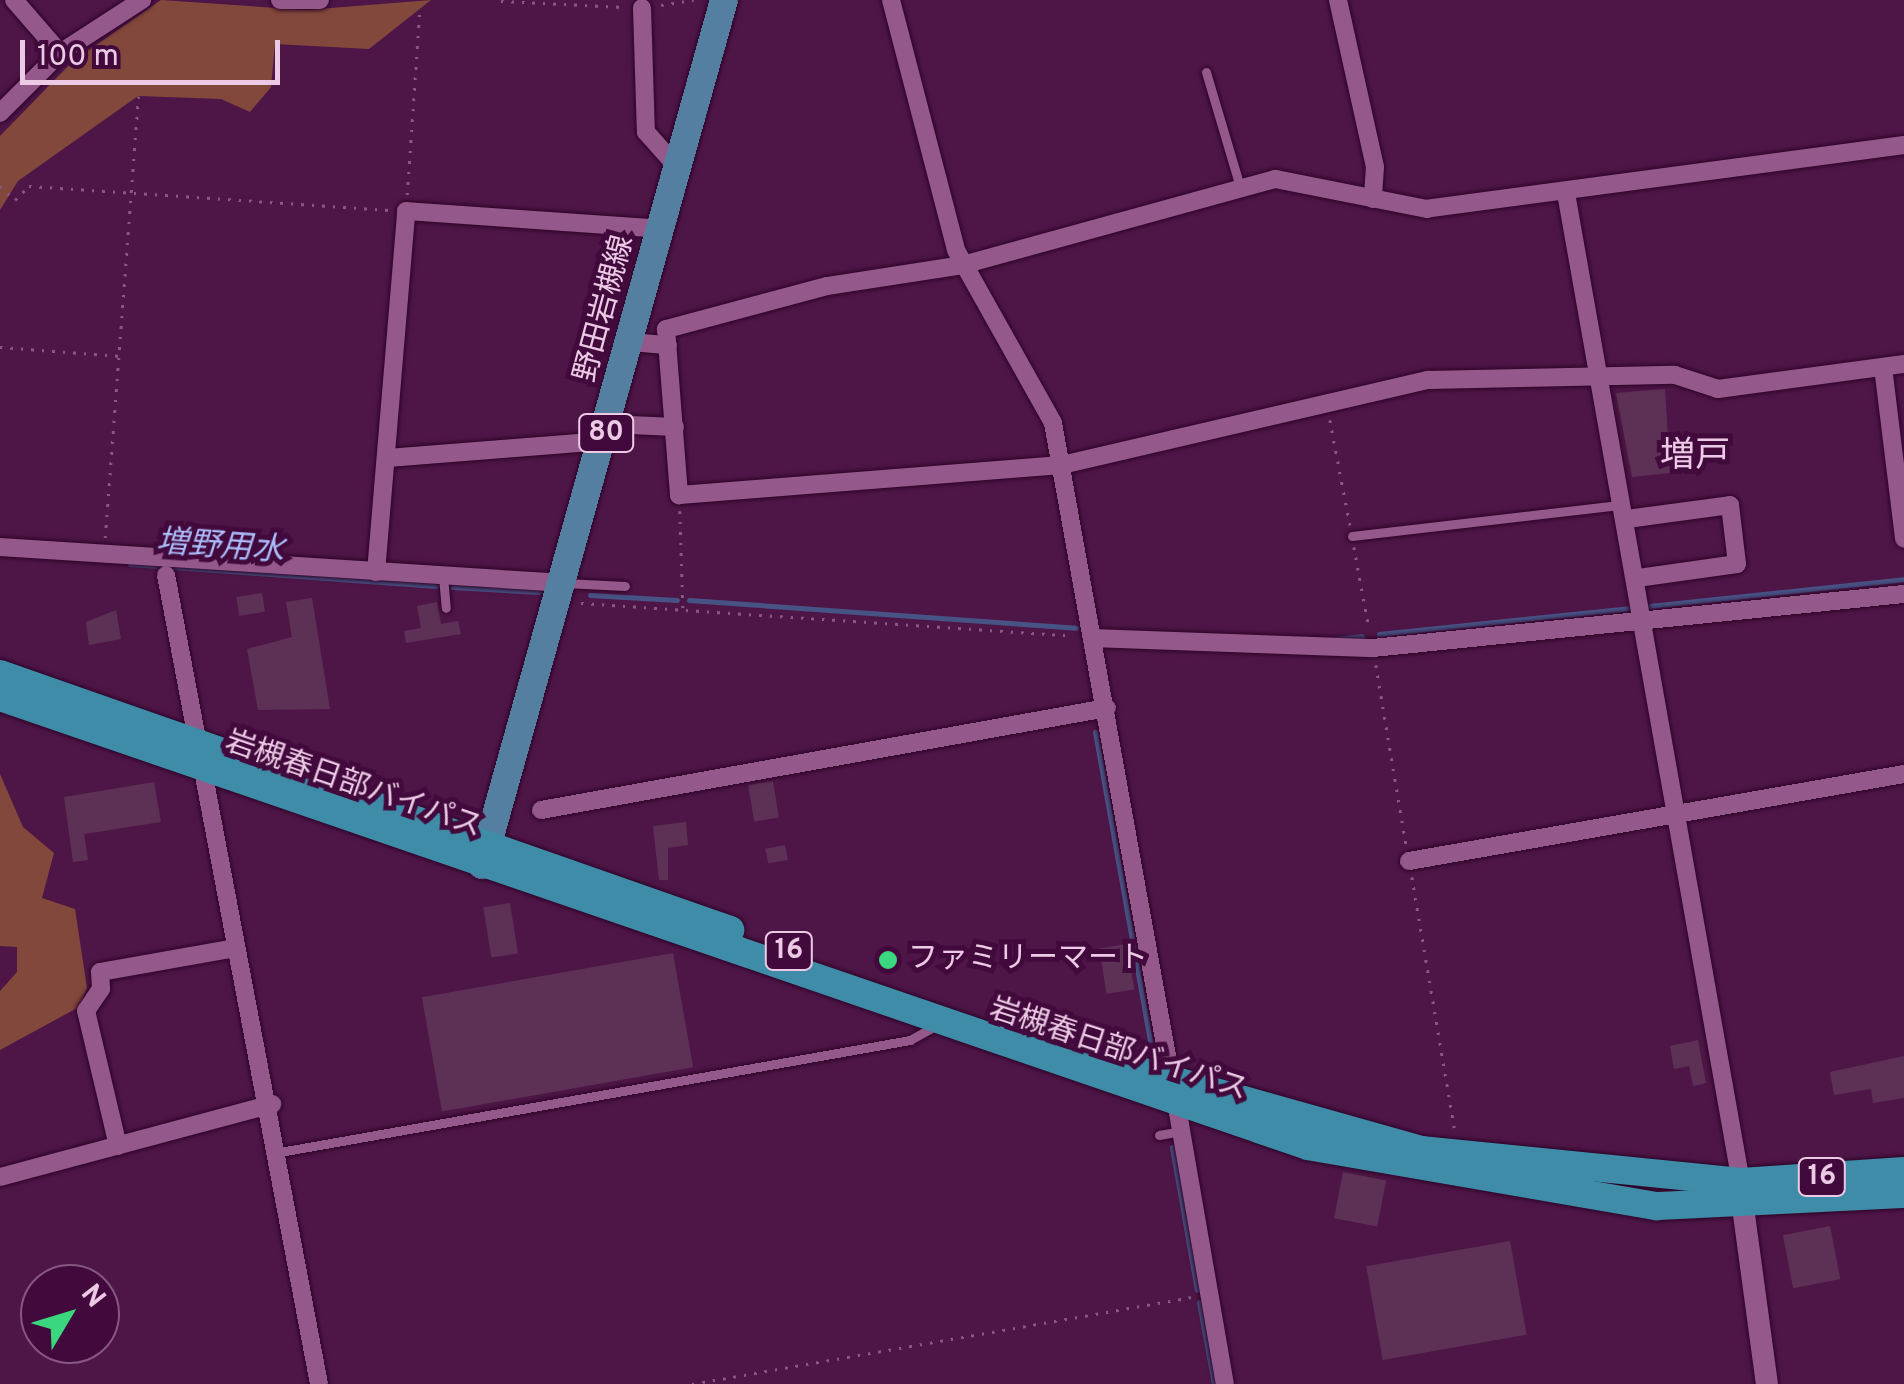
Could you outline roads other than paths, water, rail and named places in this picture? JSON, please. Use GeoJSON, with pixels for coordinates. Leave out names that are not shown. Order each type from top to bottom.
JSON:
{"type":"FeatureCollection","features":[{"type":"Feature","properties":{"kind":"highway","name":"岩槻春日部バイパス"},"geometry":{"type":"LineString","coordinates":[[0,674],[192,740],[937,1024],[1177,1107],[1416,1170],[1578,1197],[1904,1194]]}},
{"type":"Feature","properties":{"kind":"highway","name":"岩槻春日部バイパス"},"geometry":{"type":"LineString","coordinates":[[0,697],[204,768],[486,854],[1177,1107],[1460,1155],[1739,1194],[1904,1170]]}},
{"type":"Feature","properties":{"kind":"main road","name":"野田岩槻線"},"geometry":{"type":"LineString","coordinates":[[486,854],[563,592],[724,0]]}},
{"type":"Feature","properties":{"kind":"street"},"geometry":{"type":"LineString","coordinates":[[14,0],[60,52]]}},
{"type":"Feature","properties":{"kind":"street"},"geometry":{"type":"LineString","coordinates":[[0,112],[60,52],[142,0]]}},
{"type":"Feature","properties":{"kind":"street"},"geometry":{"type":"LineString","coordinates":[[280,0],[320,0]]}},
{"type":"Feature","properties":{"kind":"street"},"geometry":{"type":"LineString","coordinates":[[891,0],[962,266],[1054,423],[1225,1384]]}},
{"type":"Feature","properties":{"kind":"street"},"geometry":{"type":"LineString","coordinates":[[1338,0],[1375,167],[1373,198]]}},
{"type":"Feature","properties":{"kind":"street"},"geometry":{"type":"LineString","coordinates":[[642,8],[646,132],[678,168]]}},
{"type":"Feature","properties":{"kind":"street"},"geometry":{"type":"LineString","coordinates":[[1904,146],[1427,209],[1275,180],[962,266],[827,286],[666,329],[679,495],[1062,465],[1428,380],[1676,376],[1718,389],[1904,364]]}},
{"type":"Feature","properties":{"kind":"street"},"geometry":{"type":"LineString","coordinates":[[1566,193],[1637,578],[1767,1384]]}},
{"type":"Feature","properties":{"kind":"street"},"geometry":{"type":"LineString","coordinates":[[376,572],[406,211],[662,229]]}},
{"type":"Feature","properties":{"kind":"street"},"geometry":{"type":"LineString","coordinates":[[631,342],[668,345]]}},
{"type":"Feature","properties":{"kind":"street"},"geometry":{"type":"LineString","coordinates":[[1883,367],[1904,539]]}},
{"type":"Feature","properties":{"kind":"street"},"geometry":{"type":"LineString","coordinates":[[387,458],[675,427]]}},
{"type":"Feature","properties":{"kind":"street"},"geometry":{"type":"LineString","coordinates":[[1625,512],[1730,505],[1737,564],[1637,578]]}},
{"type":"Feature","properties":{"kind":"street"},"geometry":{"type":"LineString","coordinates":[[0,547],[443,573],[563,592]]}},
{"type":"Feature","properties":{"kind":"street"},"geometry":{"type":"LineString","coordinates":[[166,575],[192,740],[204,768],[236,948],[272,1104],[320,1384]]}},
{"type":"Feature","properties":{"kind":"street"},"geometry":{"type":"LineString","coordinates":[[1094,638],[1373,648],[1904,594]]}},
{"type":"Feature","properties":{"kind":"street"},"geometry":{"type":"LineString","coordinates":[[540,810],[1107,708]]}},
{"type":"Feature","properties":{"kind":"street"},"geometry":{"type":"LineString","coordinates":[[1409,861],[1904,774]]}},
{"type":"Feature","properties":{"kind":"street"},"geometry":{"type":"LineString","coordinates":[[118,1146],[86,1011],[102,989],[100,972],[236,948]]}},
{"type":"Feature","properties":{"kind":"street"},"geometry":{"type":"LineString","coordinates":[[0,1177],[272,1104]]}},
{"type":"Feature","properties":{"kind":"lane"},"geometry":{"type":"LineString","coordinates":[[1206,72],[1240,187]]}},
{"type":"Feature","properties":{"kind":"lane"},"geometry":{"type":"LineString","coordinates":[[1352,536],[1625,512]]}},
{"type":"Feature","properties":{"kind":"lane"},"geometry":{"type":"LineString","coordinates":[[443,573],[446,608]]}},
{"type":"Feature","properties":{"kind":"lane"},"geometry":{"type":"LineString","coordinates":[[563,592],[626,586]]}},
{"type":"Feature","properties":{"kind":"lane"},"geometry":{"type":"LineString","coordinates":[[280,1152],[910,1040],[937,1024]]}},
{"type":"Feature","properties":{"kind":"lane"},"geometry":{"type":"LineString","coordinates":[[1159,1135],[1177,1107]]}},
{"type":"Feature","properties":{"kind":"waterway","name":"増野用水"},"geometry":{"type":"LineString","coordinates":[[130,564],[436,586]]}},
{"type":"Feature","properties":{"kind":"waterway"},"geometry":{"type":"LineString","coordinates":[[1649,606],[1904,579]]}},
{"type":"Feature","properties":{"kind":"waterway","name":"増野用水"},"geometry":{"type":"LineString","coordinates":[[452,587],[539,592]]}},
{"type":"Feature","properties":{"kind":"waterway","name":"増野用水"},"geometry":{"type":"LineString","coordinates":[[590,595],[677,600]]}},
{"type":"Feature","properties":{"kind":"waterway","name":"増野用水"},"geometry":{"type":"LineString","coordinates":[[689,600],[1076,628]]}},
{"type":"Feature","properties":{"kind":"waterway"},"geometry":{"type":"LineString","coordinates":[[1379,634],[1629,608]]}},
{"type":"Feature","properties":{"kind":"waterway"},"geometry":{"type":"LineString","coordinates":[[1335,639],[1362,636]]}},
{"type":"Feature","properties":{"kind":"waterway"},"geometry":{"type":"LineString","coordinates":[[1095,732],[1154,1064]]}},
{"type":"Feature","properties":{"kind":"waterway"},"geometry":{"type":"LineString","coordinates":[[1172,1147],[1197,1290]]}},
{"type":"Feature","properties":{"kind":"waterway"},"geometry":{"type":"LineString","coordinates":[[1199,1302],[1214,1384]]}},
{"type":"Feature","properties":{"kind":"place","name":"ファミリーマート"},"geometry":{"type":"Point","coordinates":[888,960]}},
{"type":"Feature","properties":{"kind":"district","name":"増戸"},"geometry":{"type":"Point","coordinates":[1695,457]}}]}
